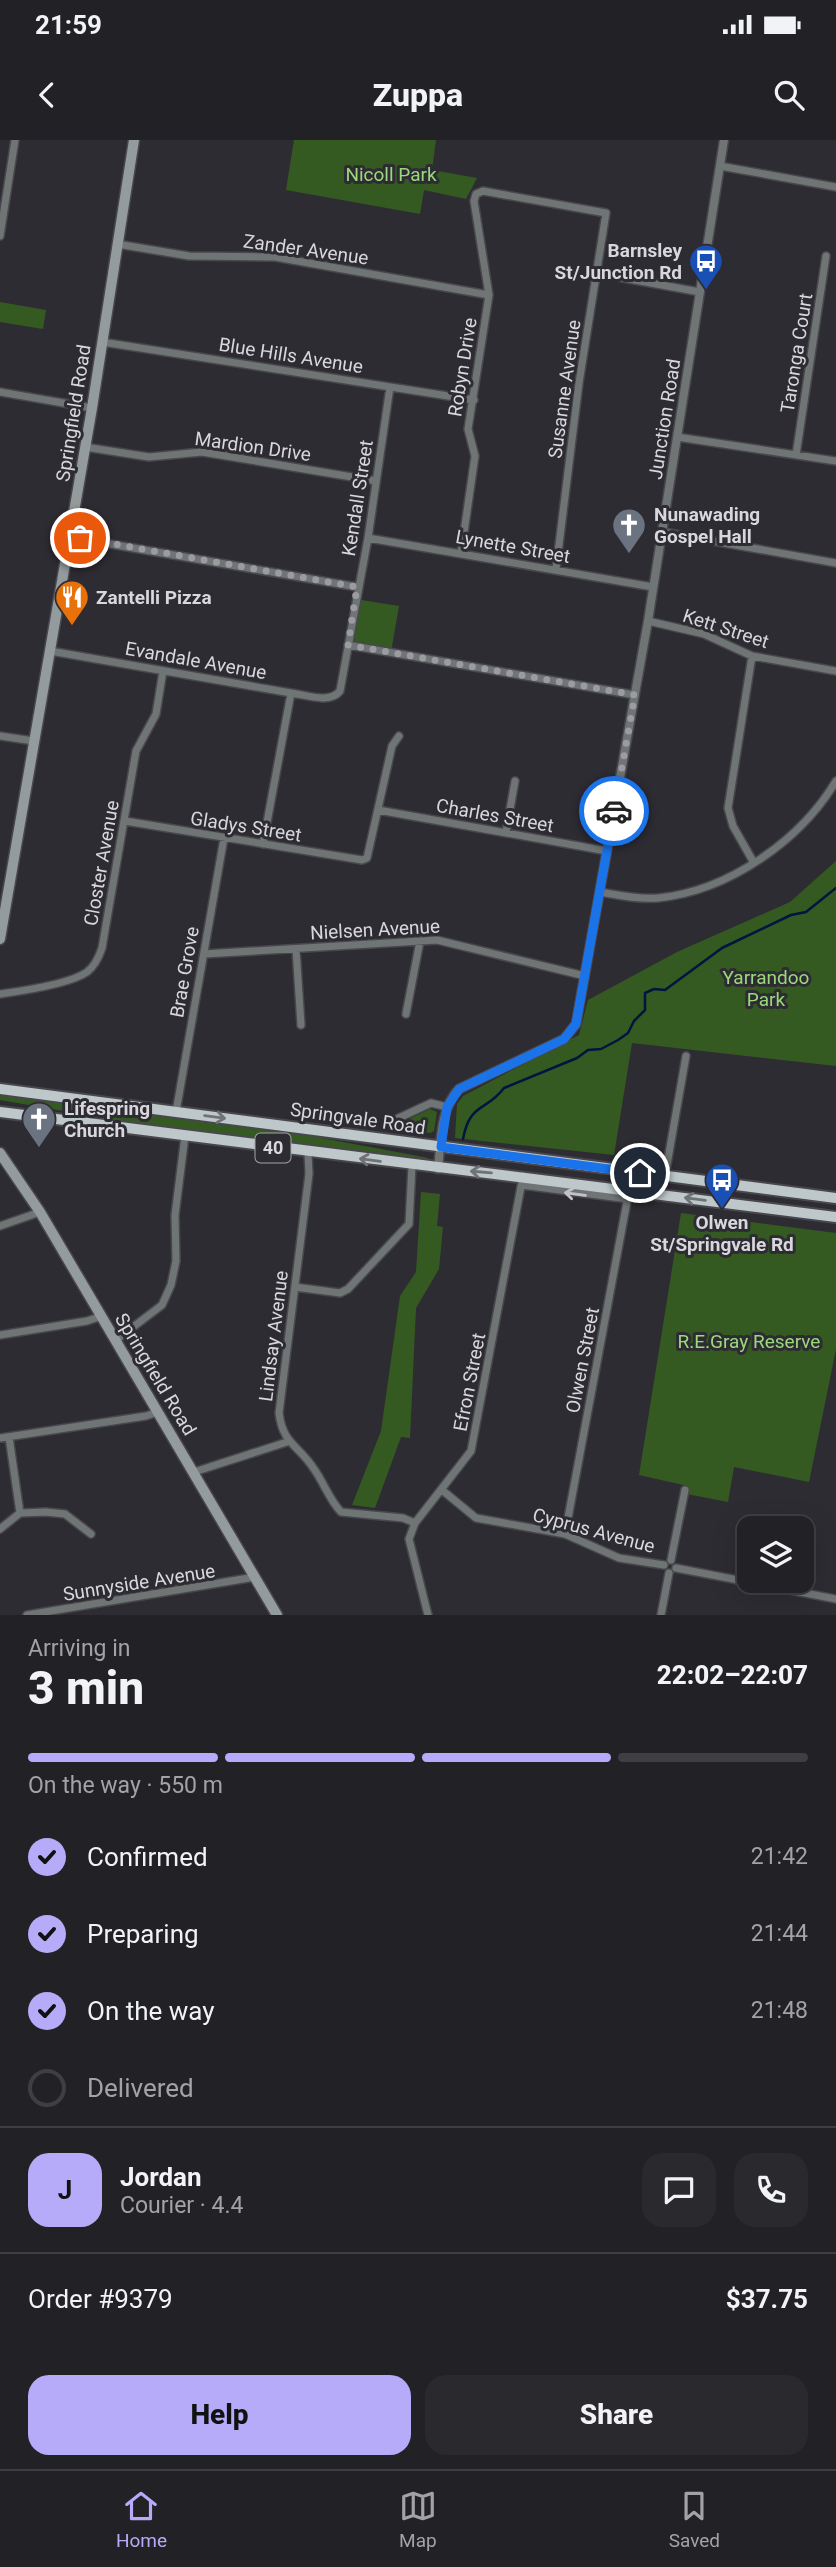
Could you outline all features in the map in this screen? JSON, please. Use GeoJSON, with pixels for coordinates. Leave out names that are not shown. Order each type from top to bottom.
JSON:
{"type":"FeatureCollection","features":[{"type":"Feature","properties":{"kind":"highway","name":"Springvale Road"},"geometry":{"type":"LineString","coordinates":[[0,1089],[836,1198]]}},
{"type":"Feature","properties":{"kind":"highway","name":"Springvale Road"},"geometry":{"type":"LineString","coordinates":[[0,1112],[629,1195],[836,1217]]}},
{"type":"Feature","properties":{"kind":"main road","name":"Springfield Road"},"geometry":{"type":"LineString","coordinates":[[0,939],[92,408],[134,140]]}},
{"type":"Feature","properties":{"kind":"main road","name":"Springfield Road"},"geometry":{"type":"LineString","coordinates":[[0,1153],[40,1212],[277,1615]]}},
{"type":"Feature","properties":{"kind":"street"},"geometry":{"type":"LineString","coordinates":[[0,236],[15,140]]}},
{"type":"Feature","properties":{"kind":"street","name":"Junction Road"},"geometry":{"type":"LineString","coordinates":[[447,1107],[459,1089],[572,1032],[585,976],[648,621],[724,140]]}},
{"type":"Feature","properties":{"kind":"street"},"geometry":{"type":"LineString","coordinates":[[720,166],[836,187]]}},
{"type":"Feature","properties":{"kind":"street","name":"Robyn Drive"},"geometry":{"type":"LineString","coordinates":[[461,553],[475,456],[468,429],[489,295],[474,201],[476,194],[483,191],[606,213]]}},
{"type":"Feature","properties":{"kind":"street","name":"Susanne Avenue"},"geometry":{"type":"LineString","coordinates":[[556,569],[579,383],[606,213]]}},
{"type":"Feature","properties":{"kind":"street","name":"Zander Avenue"},"geometry":{"type":"LineString","coordinates":[[117,244],[189,256],[275,257],[489,295]]}},
{"type":"Feature","properties":{"kind":"street","name":"Taronga Court"},"geometry":{"type":"LineString","coordinates":[[796,455],[826,256]]}},
{"type":"Feature","properties":{"kind":"street"},"geometry":{"type":"LineString","coordinates":[[597,273],[700,292]]}},
{"type":"Feature","properties":{"kind":"street","name":"Blue Hills Avenue"},"geometry":{"type":"LineString","coordinates":[[102,342],[474,400]]}},
{"type":"Feature","properties":{"kind":"street","name":"Kendall Street"},"geometry":{"type":"LineString","coordinates":[[336,696],[340,691],[368,538],[390,387]]}},
{"type":"Feature","properties":{"kind":"street"},"geometry":{"type":"LineString","coordinates":[[0,392],[92,408]]}},
{"type":"Feature","properties":{"kind":"street"},"geometry":{"type":"LineString","coordinates":[[677,437],[836,461]]}},
{"type":"Feature","properties":{"kind":"street","name":"Mardion Drive"},"geometry":{"type":"LineString","coordinates":[[85,447],[149,457],[202,452],[376,481]]}},
{"type":"Feature","properties":{"kind":"street"},"geometry":{"type":"LineString","coordinates":[[663,532],[836,563]]}},
{"type":"Feature","properties":{"kind":"street"},"geometry":{"type":"LineString","coordinates":[[70,537],[357,587]]}},
{"type":"Feature","properties":{"kind":"street","name":"Lynette Street"},"geometry":{"type":"LineString","coordinates":[[368,538],[653,587]]}},
{"type":"Feature","properties":{"kind":"street","name":"Kett Street"},"geometry":{"type":"LineString","coordinates":[[648,621],[704,634],[752,656],[836,671]]}},
{"type":"Feature","properties":{"kind":"street"},"geometry":{"type":"LineString","coordinates":[[348,645],[635,695]]}},
{"type":"Feature","properties":{"kind":"street","name":"Evandale Avenue"},"geometry":{"type":"LineString","coordinates":[[50,651],[329,698],[336,696]]}},
{"type":"Feature","properties":{"kind":"street"},"geometry":{"type":"LineString","coordinates":[[752,656],[728,808],[733,826],[754,863]]}},
{"type":"Feature","properties":{"kind":"street","name":"Closter Avenue"},"geometry":{"type":"LineString","coordinates":[[0,994],[73,978],[88,972],[97,962],[136,751],[156,715],[163,671]]}},
{"type":"Feature","properties":{"kind":"street"},"geometry":{"type":"LineString","coordinates":[[264,844],[291,692]]}},
{"type":"Feature","properties":{"kind":"street"},"geometry":{"type":"LineString","coordinates":[[0,736],[34,741]]}},
{"type":"Feature","properties":{"kind":"street"},"geometry":{"type":"LineString","coordinates":[[378,810],[392,746],[399,736]]}},
{"type":"Feature","properties":{"kind":"street"},"geometry":{"type":"LineString","coordinates":[[506,832],[515,781]]}},
{"type":"Feature","properties":{"kind":"street"},"geometry":{"type":"LineString","coordinates":[[600,892],[654,899],[673,896],[754,863],[779,847],[800,827],[836,781]]}},
{"type":"Feature","properties":{"kind":"street","name":"Gladys Street"},"geometry":{"type":"LineString","coordinates":[[125,821],[362,860],[367,858],[378,810]]}},
{"type":"Feature","properties":{"kind":"street","name":"Charles Street"},"geometry":{"type":"LineString","coordinates":[[378,810],[607,851]]}},
{"type":"Feature","properties":{"kind":"street","name":"Brae Grove"},"geometry":{"type":"LineString","coordinates":[[176,1112],[224,838]]}},
{"type":"Feature","properties":{"kind":"street"},"geometry":{"type":"LineString","coordinates":[[406,1014],[420,941]]}},
{"type":"Feature","properties":{"kind":"street","name":"Nielsen Avenue"},"geometry":{"type":"LineString","coordinates":[[204,954],[447,941],[585,976]]}},
{"type":"Feature","properties":{"kind":"street"},"geometry":{"type":"LineString","coordinates":[[296,949],[301,1025]]}},
{"type":"Feature","properties":{"kind":"street"},"geometry":{"type":"LineString","coordinates":[[665,1176],[686,1056]]}},
{"type":"Feature","properties":{"kind":"street"},"geometry":{"type":"LineString","coordinates":[[388,1124],[431,1103],[447,1107],[438,1169]]}},
{"type":"Feature","properties":{"kind":"street"},"geometry":{"type":"LineString","coordinates":[[116,1340],[162,1305],[171,1285],[176,1261],[175,1215],[185,1136]]}},
{"type":"Feature","properties":{"kind":"street","name":"Lindsay Avenue"},"geometry":{"type":"LineString","coordinates":[[287,1442],[279,1413],[308,1153]]}},
{"type":"Feature","properties":{"kind":"street"},"geometry":{"type":"LineString","coordinates":[[295,1287],[340,1293],[348,1289],[409,1224],[412,1166]]}},
{"type":"Feature","properties":{"kind":"street","name":"Efron Street"},"geometry":{"type":"LineString","coordinates":[[415,1522],[468,1457],[474,1443],[523,1181]]}},
{"type":"Feature","properties":{"kind":"street","name":"Olwen Street"},"geometry":{"type":"LineString","coordinates":[[565,1534],[629,1195]]}},
{"type":"Feature","properties":{"kind":"street"},"geometry":{"type":"LineString","coordinates":[[0,1226],[40,1212]]}},
{"type":"Feature","properties":{"kind":"street"},"geometry":{"type":"LineString","coordinates":[[0,1335],[87,1321],[102,1316]]}},
{"type":"Feature","properties":{"kind":"street"},"geometry":{"type":"LineString","coordinates":[[0,1438],[158,1412]]}},
{"type":"Feature","properties":{"kind":"street"},"geometry":{"type":"LineString","coordinates":[[9,1437],[20,1513]]}},
{"type":"Feature","properties":{"kind":"street"},"geometry":{"type":"LineString","coordinates":[[194,1472],[287,1442],[314,1467],[330,1500],[341,1513],[403,1518],[415,1522],[409,1539],[428,1615]]}},
{"type":"Feature","properties":{"kind":"street","name":"Cyprus Avenue"},"geometry":{"type":"LineString","coordinates":[[442,1490],[476,1518],[565,1534],[619,1558],[667,1563]]}},
{"type":"Feature","properties":{"kind":"street"},"geometry":{"type":"LineString","coordinates":[[661,1615],[669,1573],[667,1563],[685,1490]]}},
{"type":"Feature","properties":{"kind":"street"},"geometry":{"type":"LineString","coordinates":[[0,1529],[20,1513],[65,1514],[90,1534]]}},
{"type":"Feature","properties":{"kind":"street"},"geometry":{"type":"LineString","coordinates":[[667,1563],[676,1568],[669,1573]]}},
{"type":"Feature","properties":{"kind":"street","name":"Cyprus Avenue"},"geometry":{"type":"LineString","coordinates":[[676,1568],[737,1578]]}},
{"type":"Feature","properties":{"kind":"street","name":"Sunnyside Avenue"},"geometry":{"type":"LineString","coordinates":[[27,1615],[255,1577]]}},
{"type":"Feature","properties":{"kind":"street","name":"Cyprus Avenue"},"geometry":{"type":"LineString","coordinates":[[810,1593],[836,1599]]}},
{"type":"Feature","properties":{"kind":"green space","name":"Nicoll Park"},"geometry":{"type":"Polygon","coordinates":[[[294,140],[436,140],[432,170],[477,178],[466,199],[424,190],[420,214],[286,190],[294,140]]]}},
{"type":"Feature","properties":{"kind":"green space"},"geometry":{"type":"Polygon","coordinates":[[[0,302],[46,310],[43,329],[0,322],[0,302]]]}},
{"type":"Feature","properties":{"kind":"green space"},"geometry":{"type":"Polygon","coordinates":[[[355,599],[399,606],[391,652],[348,645],[355,599]]]}},
{"type":"Feature","properties":{"kind":"green space","name":"Yarrandoo Park"},"geometry":{"type":"Polygon","coordinates":[[[836,861],[836,1066],[632,1043],[614,1155],[455,1138],[457,1104],[463,1096],[579,1035],[588,1000],[677,952],[790,902],[836,861]]]}},
{"type":"Feature","properties":{"kind":"green space"},"geometry":{"type":"Polygon","coordinates":[[[0,1095],[305,1135],[429,1158],[419,1161],[139,1124],[0,1100],[0,1095]]]}},
{"type":"Feature","properties":{"kind":"green space"},"geometry":{"type":"Polygon","coordinates":[[[430,1109],[437,1112],[434,1131],[430,1133],[391,1128],[430,1109]]]}},
{"type":"Feature","properties":{"kind":"green space"},"geometry":{"type":"Polygon","coordinates":[[[421,1192],[440,1194],[437,1226],[443,1227],[439,1269],[416,1308],[410,1438],[401,1437],[375,1508],[352,1505],[381,1431],[400,1296],[416,1272],[421,1192]]]}},
{"type":"Feature","properties":{"kind":"green space","name":"R.E.Gray Reserve"},"geometry":{"type":"Polygon","coordinates":[[[681,1213],[836,1233],[836,1349],[809,1482],[734,1467],[728,1502],[687,1494],[688,1486],[639,1475],[681,1213]]]}},
{"type":"Feature","properties":{"kind":"waterway"},"geometry":{"type":"LineString","coordinates":[[463,1139],[474,1113],[504,1088],[577,1058],[588,1050],[601,1049],[628,1033],[634,1021],[645,1010],[645,993],[654,989],[665,990],[722,948],[791,915],[806,912],[836,888]]}},
{"type":"Feature","properties":{"kind":"way so far"},"geometry":{"type":"LineString","coordinates":[[80,538],[357,587],[348,645],[635,695],[614,811]]}},
{"type":"Feature","properties":{"kind":"place","name":"Barnsley St/Junction Rd"},"geometry":{"type":"Point","coordinates":[706,291]}},
{"type":"Feature","properties":{"kind":"place","name":"Nunawading Gospel Hall"},"geometry":{"type":"Point","coordinates":[629,555]}},
{"type":"Feature","properties":{"kind":"place","name":"Zantelli Pizza"},"geometry":{"type":"Point","coordinates":[72,627]}},
{"type":"Feature","properties":{"kind":"place","name":"Lifespring Church"},"geometry":{"type":"Point","coordinates":[39,1149]}},
{"type":"Feature","properties":{"kind":"place","name":"Olwen St/Springvale Rd"},"geometry":{"type":"Point","coordinates":[722,1210]}},
{"type":"Feature","properties":{"kind":"route"},"geometry":{"type":"LineString","coordinates":[[614,811],[576,1024],[572,1032],[564,1039],[459,1089],[447,1107],[441,1147],[640,1173]]}}]}
